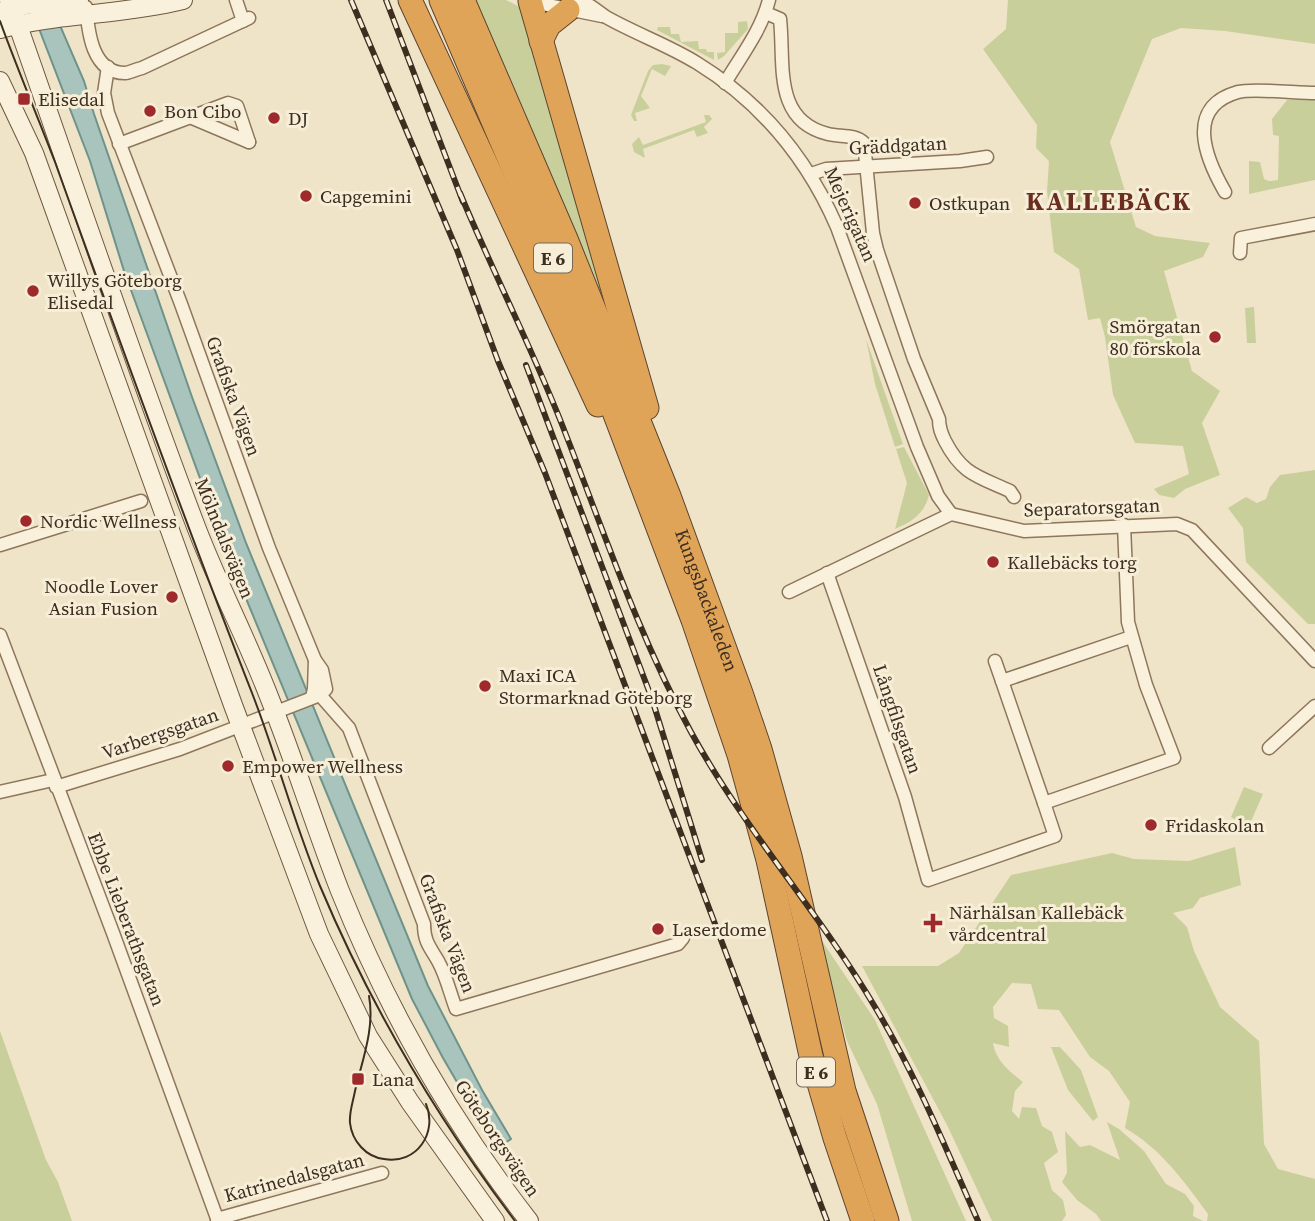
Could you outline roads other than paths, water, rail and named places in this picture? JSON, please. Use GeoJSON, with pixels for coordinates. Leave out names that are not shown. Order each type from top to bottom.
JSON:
{"type":"FeatureCollection","features":[{"type":"Feature","properties":{"kind":"highway"},"geometry":{"type":"LineString","coordinates":[[410,0],[616,446],[656,520]]}},
{"type":"Feature","properties":{"kind":"highway","name":"Kungsbackaleden"},"geometry":{"type":"LineString","coordinates":[[441,0],[553,257],[615,409],[694,620],[739,755],[768,860],[811,1055],[863,1221]]}},
{"type":"Feature","properties":{"kind":"highway","name":"Kungsbackaleden"},"geometry":{"type":"LineString","coordinates":[[463,0],[565,239],[669,496],[713,613],[760,749],[790,856],[844,1091],[887,1221]]}},
{"type":"Feature","properties":{"kind":"highway"},"geometry":{"type":"LineString","coordinates":[[528,0],[643,395],[669,496]]}},
{"type":"Feature","properties":{"kind":"highway"},"geometry":{"type":"LineString","coordinates":[[541,41],[549,25],[574,5]]}},
{"type":"Feature","properties":{"kind":"main road"},"geometry":{"type":"LineString","coordinates":[[15,14],[84,5],[179,1]]}},
{"type":"Feature","properties":{"kind":"main road","name":"Mölndalsvägen"},"geometry":{"type":"LineString","coordinates":[[15,14],[94,247],[195,524],[282,710],[336,878],[359,934],[392,1004],[433,1078]]}},
{"type":"Feature","properties":{"kind":"main road"},"geometry":{"type":"LineString","coordinates":[[0,81],[38,163],[240,726],[319,934],[368,1036],[399,1086],[495,1221]]}},
{"type":"Feature","properties":{"kind":"main road","name":"Göteborgsvägen"},"geometry":{"type":"LineString","coordinates":[[433,1078],[460,1125],[528,1221]]}},
{"type":"Feature","properties":{"kind":"street"},"geometry":{"type":"LineString","coordinates":[[84,5],[95,52],[108,67],[125,73],[142,68],[246,19],[236,0]]}},
{"type":"Feature","properties":{"kind":"street","name":"Mejerigatan"},"geometry":{"type":"LineString","coordinates":[[528,0],[574,5],[667,46],[698,63],[769,120],[811,174],[837,227],[917,447],[938,496],[951,514]]}},
{"type":"Feature","properties":{"kind":"street"},"geometry":{"type":"LineString","coordinates":[[725,83],[766,13],[769,0]]}},
{"type":"Feature","properties":{"kind":"street"},"geometry":{"type":"LineString","coordinates":[[766,13],[780,19],[785,93],[791,108],[800,121],[815,130],[861,139],[868,165]]}},
{"type":"Feature","properties":{"kind":"street","name":"Grafiska Vägen"},"geometry":{"type":"LineString","coordinates":[[108,67],[104,93],[108,113],[181,304],[269,548],[315,660],[316,696],[349,728],[424,924],[430,952],[437,959],[456,1009],[678,944],[683,938]]}},
{"type":"Feature","properties":{"kind":"street"},"geometry":{"type":"LineString","coordinates":[[1225,192],[1206,153],[1204,126],[1210,111],[1224,99],[1240,92],[1315,93]]}},
{"type":"Feature","properties":{"kind":"street"},"geometry":{"type":"LineString","coordinates":[[120,144],[190,117]]}},
{"type":"Feature","properties":{"kind":"street","name":"Gräddgatan"},"geometry":{"type":"LineString","coordinates":[[811,174],[825,169],[987,157]]}},
{"type":"Feature","properties":{"kind":"street","name":"Mejerigatan"},"geometry":{"type":"LineString","coordinates":[[868,165],[873,233],[877,250],[914,359],[939,419],[939,428],[957,461],[967,472],[1010,491],[1014,497]]}},
{"type":"Feature","properties":{"kind":"street"},"geometry":{"type":"LineString","coordinates":[[1240,253],[1241,238],[1315,224]]}},
{"type":"Feature","properties":{"kind":"street"},"geometry":{"type":"LineString","coordinates":[[0,545],[141,501]]}},
{"type":"Feature","properties":{"kind":"street"},"geometry":{"type":"LineString","coordinates":[[789,592],[951,514]]}},
{"type":"Feature","properties":{"kind":"street","name":"Separatorsgatan"},"geometry":{"type":"LineString","coordinates":[[951,514],[1024,531],[1177,524],[1192,530],[1315,661]]}},
{"type":"Feature","properties":{"kind":"street"},"geometry":{"type":"LineString","coordinates":[[995,661],[1044,803],[1174,758],[1131,637],[1125,582],[1124,525]]}},
{"type":"Feature","properties":{"kind":"street","name":"Långfilsgatan"},"geometry":{"type":"LineString","coordinates":[[827,573],[905,797],[928,880],[1055,836],[1044,803]]}},
{"type":"Feature","properties":{"kind":"street","name":"Ebbe Lieberathsgatan"},"geometry":{"type":"LineString","coordinates":[[0,635],[117,944],[217,1220]]}},
{"type":"Feature","properties":{"kind":"street"},"geometry":{"type":"LineString","coordinates":[[1002,681],[1131,637]]}},
{"type":"Feature","properties":{"kind":"street","name":"Varbergsgatan"},"geometry":{"type":"LineString","coordinates":[[0,792],[55,783],[180,749],[316,696]]}},
{"type":"Feature","properties":{"kind":"street"},"geometry":{"type":"LineString","coordinates":[[1269,748],[1315,706]]}},
{"type":"Feature","properties":{"kind":"street","name":"Katrinedalsgatan"},"geometry":{"type":"LineString","coordinates":[[217,1220],[383,1173]]}},
{"type":"Feature","properties":{"kind":"water"},"geometry":{"type":"Polygon","coordinates":[[[28,0],[49,0],[84,81],[192,397],[246,543],[428,986],[482,1090],[511,1139],[496,1149],[412,999],[230,560],[124,271],[90,161],[28,0]]]}},
{"type":"Feature","properties":{"kind":"tram line"},"geometry":{"type":"LineString","coordinates":[[0,21],[261,717],[320,886],[361,974],[407,1060],[459,1142],[515,1221]]}},
{"type":"Feature","properties":{"kind":"tram line"},"geometry":{"type":"LineString","coordinates":[[369,996],[369,1032],[350,1115],[354,1136],[361,1147],[377,1158],[396,1160],[406,1157],[415,1152],[427,1135],[429,1115],[426,1104]]}},
{"type":"Feature","properties":{"kind":"railway"},"geometry":{"type":"LineString","coordinates":[[351,0],[457,250],[498,361],[545,473],[827,1221]]}},
{"type":"Feature","properties":{"kind":"railway"},"geometry":{"type":"LineString","coordinates":[[386,0],[463,202]]}},
{"type":"Feature","properties":{"kind":"railway"},"geometry":{"type":"LineString","coordinates":[[460,193],[549,393],[621,579],[672,695],[734,803],[830,938],[875,1007],[917,1086],[978,1221]]}},
{"type":"Feature","properties":{"kind":"railway"},"geometry":{"type":"LineString","coordinates":[[526,365],[652,699],[702,860]]}},
{"type":"Feature","properties":{"kind":"place","name":"Elisedal"},"geometry":{"type":"Point","coordinates":[24,99]}},
{"type":"Feature","properties":{"kind":"place","name":"Bon Cibo"},"geometry":{"type":"Point","coordinates":[150,111]}},
{"type":"Feature","properties":{"kind":"place","name":"DJ"},"geometry":{"type":"Point","coordinates":[274,118]}},
{"type":"Feature","properties":{"kind":"place","name":"Capgemini"},"geometry":{"type":"Point","coordinates":[306,196]}},
{"type":"Feature","properties":{"kind":"place","name":"Ostkupan"},"geometry":{"type":"Point","coordinates":[915,203]}},
{"type":"Feature","properties":{"kind":"place","name":"Willys Göteborg Elisedal"},"geometry":{"type":"Point","coordinates":[33,291]}},
{"type":"Feature","properties":{"kind":"place","name":"Smörgatan 80 förskola"},"geometry":{"type":"Point","coordinates":[1215,337]}},
{"type":"Feature","properties":{"kind":"place","name":"Nordic Wellness"},"geometry":{"type":"Point","coordinates":[26,521]}},
{"type":"Feature","properties":{"kind":"place","name":"Kallebäcks torg"},"geometry":{"type":"Point","coordinates":[993,562]}},
{"type":"Feature","properties":{"kind":"place","name":"Noodle Lover Asian Fusion"},"geometry":{"type":"Point","coordinates":[172,597]}},
{"type":"Feature","properties":{"kind":"place","name":"Maxi ICA Stormarknad Göteborg"},"geometry":{"type":"Point","coordinates":[485,686]}},
{"type":"Feature","properties":{"kind":"place","name":"Empower Wellness"},"geometry":{"type":"Point","coordinates":[228,766]}},
{"type":"Feature","properties":{"kind":"place","name":"Fridaskolan"},"geometry":{"type":"Point","coordinates":[1151,825]}},
{"type":"Feature","properties":{"kind":"place","name":"Närhälsan Kallebäck vårdcentral"},"geometry":{"type":"Point","coordinates":[933,923]}},
{"type":"Feature","properties":{"kind":"place","name":"Laserdome"},"geometry":{"type":"Point","coordinates":[658,929]}},
{"type":"Feature","properties":{"kind":"place","name":"Lana"},"geometry":{"type":"Point","coordinates":[358,1079]}},
{"type":"Feature","properties":{"kind":"district","name":"KALLEBÄCK"},"geometry":{"type":"Point","coordinates":[1109,201]}}]}
